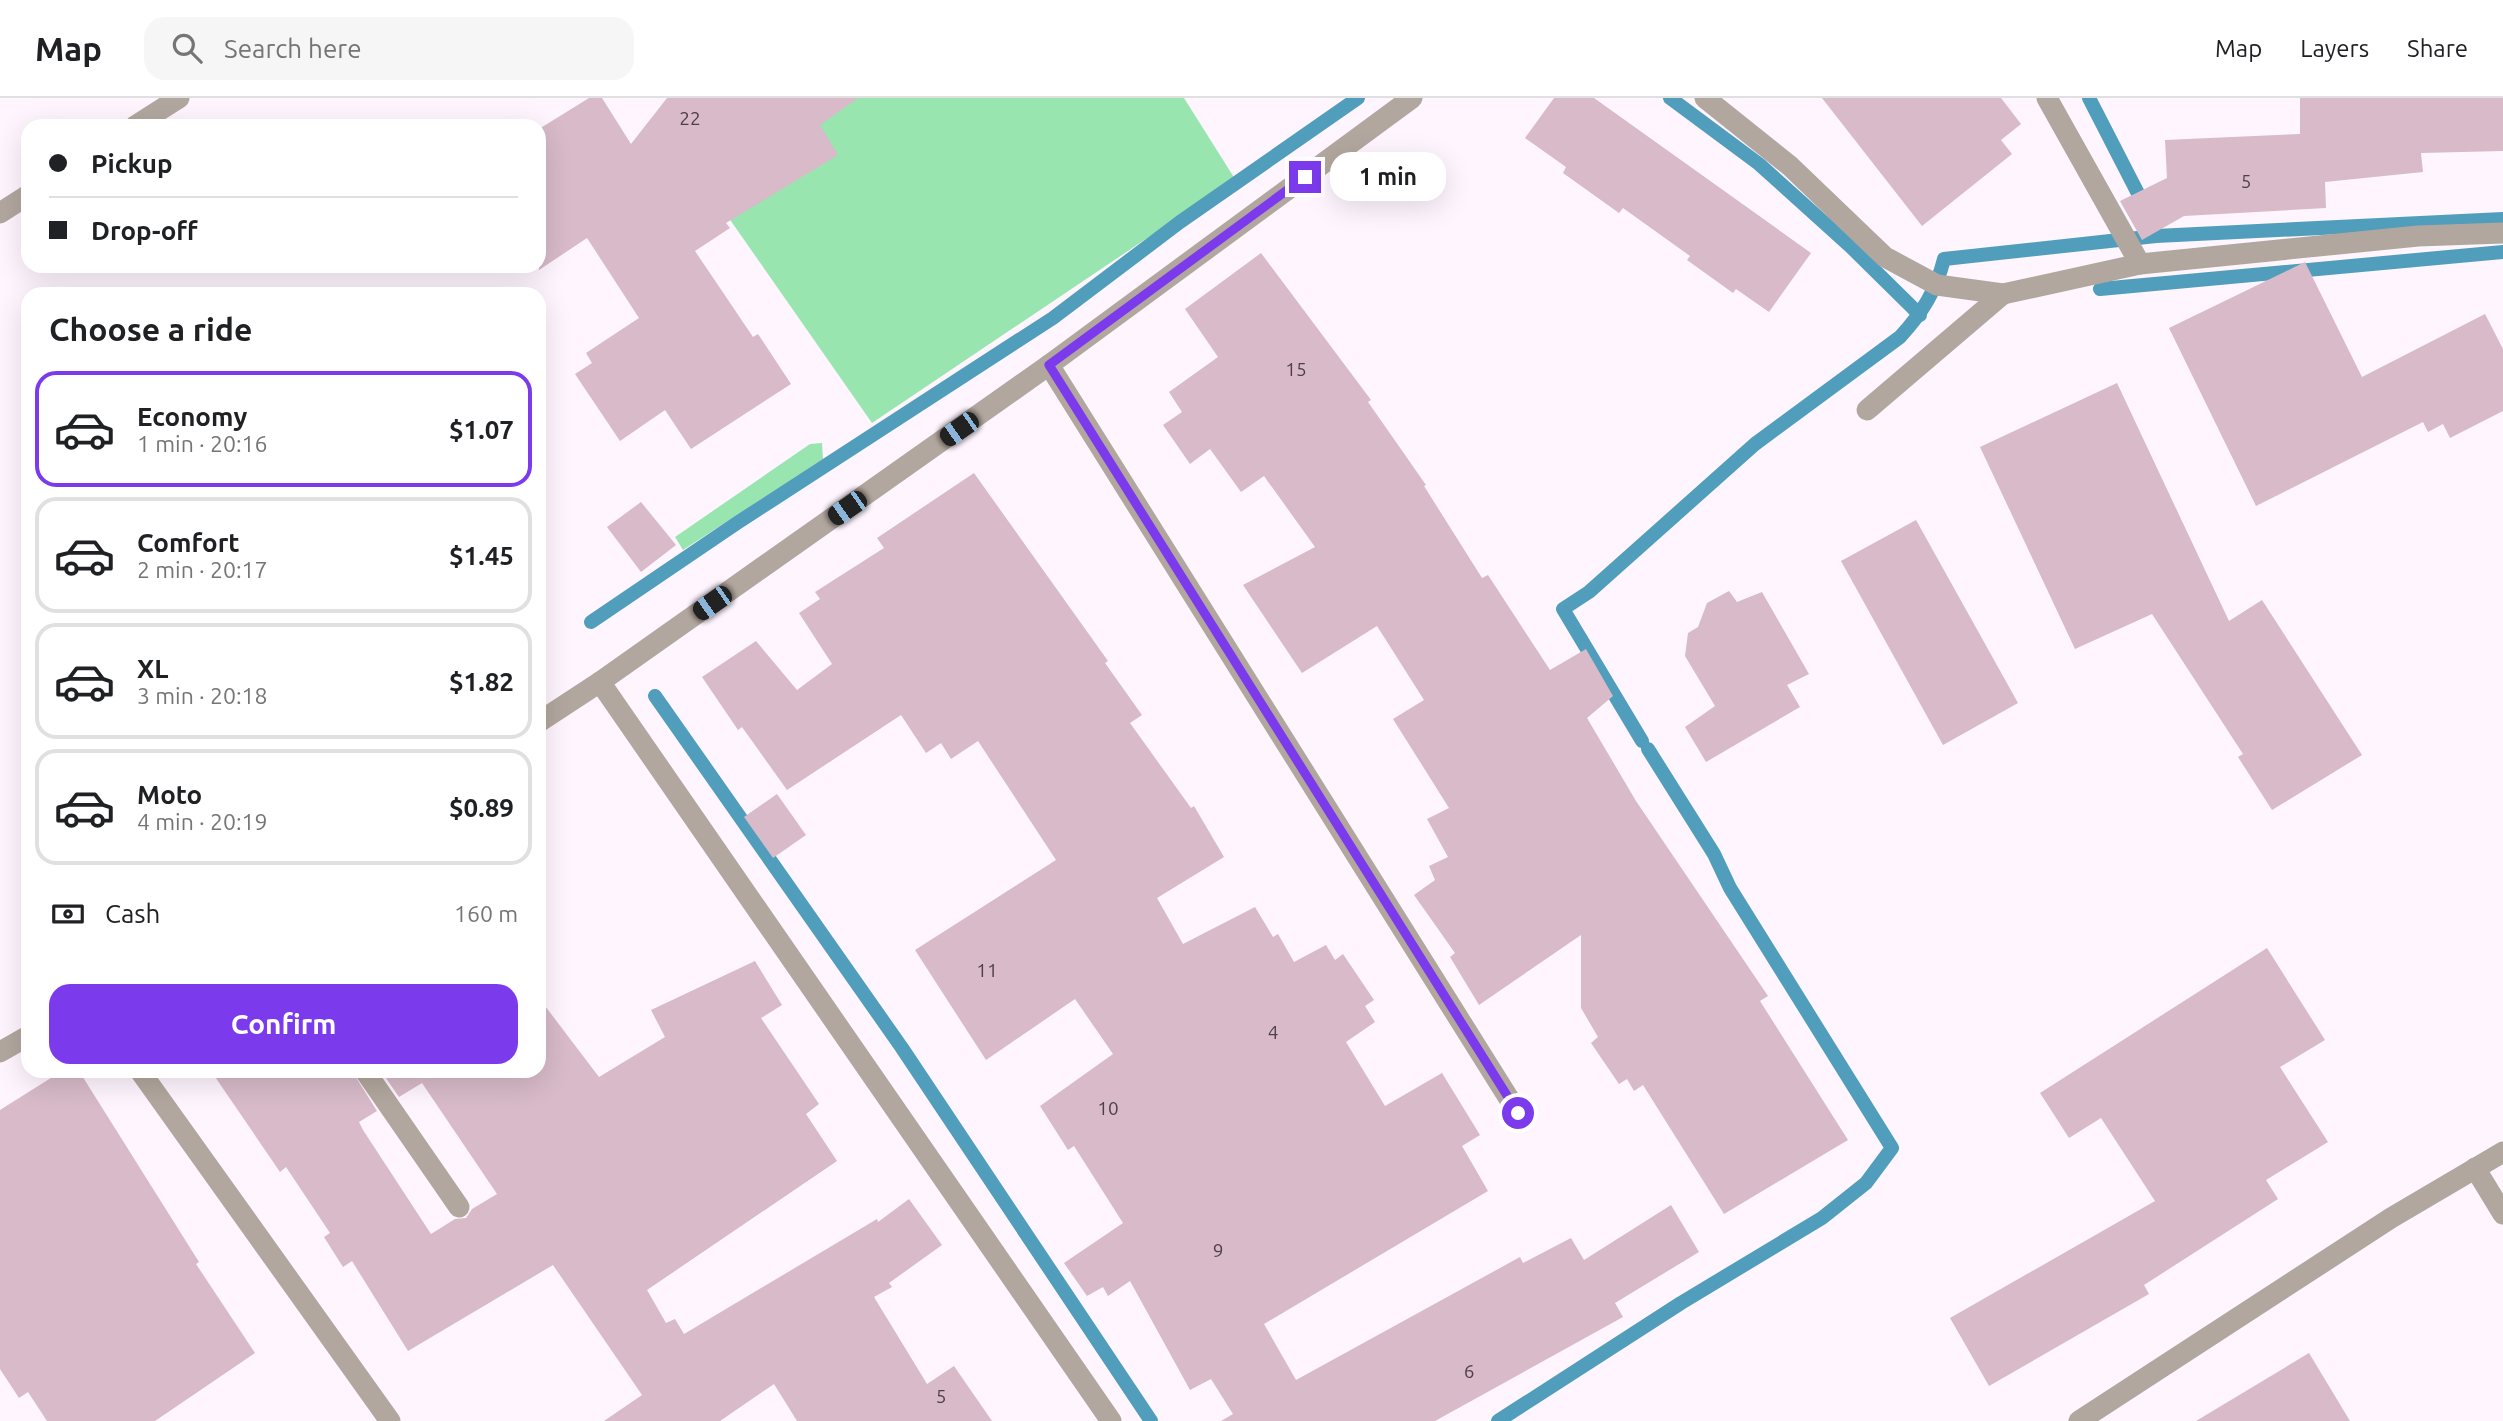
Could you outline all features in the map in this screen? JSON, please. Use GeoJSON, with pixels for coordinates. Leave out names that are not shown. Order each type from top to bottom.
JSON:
{"type":"FeatureCollection","features":[{"type":"Feature","properties":{"kind":"street"},"geometry":{"type":"LineString","coordinates":[[146,119],[179,98]]}},
{"type":"Feature","properties":{"kind":"street"},"geometry":{"type":"LineString","coordinates":[[546,717],[1049,365],[1412,98]]}},
{"type":"Feature","properties":{"kind":"street"},"geometry":{"type":"LineString","coordinates":[[1705,98],[1790,166],[1885,257],[1937,285],[2003,294],[2140,264],[2418,236],[2503,233]]}},
{"type":"Feature","properties":{"kind":"street"},"geometry":{"type":"LineString","coordinates":[[2047,98],[2140,264]]}},
{"type":"Feature","properties":{"kind":"street"},"geometry":{"type":"LineString","coordinates":[[0,213],[21,200]]}},
{"type":"Feature","properties":{"kind":"street"},"geometry":{"type":"LineString","coordinates":[[1867,410],[2003,294]]}},
{"type":"Feature","properties":{"kind":"street"},"geometry":{"type":"LineString","coordinates":[[1049,365],[1518,1113]]}},
{"type":"Feature","properties":{"kind":"street"},"geometry":{"type":"LineString","coordinates":[[600,682],[1111,1421]]}},
{"type":"Feature","properties":{"kind":"street"},"geometry":{"type":"LineString","coordinates":[[0,1052],[21,1040]]}},
{"type":"Feature","properties":{"kind":"street"},"geometry":{"type":"LineString","coordinates":[[145,1078],[390,1421]]}},
{"type":"Feature","properties":{"kind":"street"},"geometry":{"type":"LineString","coordinates":[[370,1078],[459,1207]]}},
{"type":"Feature","properties":{"kind":"street"},"geometry":{"type":"LineString","coordinates":[[2079,1421],[2391,1218],[2503,1152]]}},
{"type":"Feature","properties":{"kind":"street"},"geometry":{"type":"LineString","coordinates":[[2475,1168],[2503,1214]]}},
{"type":"Feature","properties":{"kind":"green space"},"geometry":{"type":"Polygon","coordinates":[[[841,98],[1184,98],[1235,179],[872,423],[703,181],[841,98]]]}},
{"type":"Feature","properties":{"kind":"green space"},"geometry":{"type":"Polygon","coordinates":[[[822,443],[823,459],[683,550],[675,537],[810,444],[822,443]]]}},
{"type":"Feature","properties":{"kind":"building"},"geometry":{"type":"Polygon","coordinates":[[[589,98],[602,98],[631,144],[667,98],[858,98],[820,125],[838,155],[726,223],[730,228],[695,251],[753,337],[758,334],[791,384],[691,449],[665,410],[620,441],[575,374],[592,363],[586,353],[639,318],[587,238],[546,265],[546,125],[589,98]]]}},
{"type":"Feature","properties":{"kind":"building"},"geometry":{"type":"Polygon","coordinates":[[[1554,98],[1594,98],[1811,253],[1769,312],[1736,289],[1733,293],[1687,260],[1690,256],[1623,208],[1619,213],[1563,173],[1566,167],[1525,138],[1554,98]]]}},
{"type":"Feature","properties":{"kind":"building"},"geometry":{"type":"Polygon","coordinates":[[[1822,98],[2001,98],[2021,124],[2001,140],[2012,154],[1922,226],[1822,98]]]}},
{"type":"Feature","properties":{"kind":"building"},"geometry":{"type":"Polygon","coordinates":[[[2300,98],[2503,98],[2503,151],[2421,153],[2423,172],[2325,182],[2326,208],[2184,216],[2142,240],[2120,201],[2167,178],[2165,140],[2300,134],[2300,98]]]}},
{"type":"Feature","properties":{"kind":"building"},"geometry":{"type":"Polygon","coordinates":[[[1261,253],[1371,400],[1368,402],[1426,485],[1424,486],[1482,578],[1488,575],[1550,670],[1586,649],[1613,696],[1587,718],[1636,801],[1768,996],[1760,1001],[1848,1140],[1724,1214],[1643,1085],[1634,1091],[1627,1079],[1619,1084],[1591,1043],[1598,1037],[1581,1008],[1581,935],[1479,1005],[1450,957],[1455,953],[1414,895],[1435,880],[1429,866],[1448,857],[1427,819],[1449,808],[1393,719],[1424,700],[1377,626],[1302,673],[1243,585],[1315,547],[1264,476],[1241,492],[1210,449],[1190,464],[1163,425],[1182,412],[1169,392],[1218,357],[1185,309],[1261,253]]]}},
{"type":"Feature","properties":{"kind":"building"},"geometry":{"type":"Polygon","coordinates":[[[2305,262],[2362,377],[2485,314],[2503,349],[2503,411],[2450,438],[2443,424],[2428,432],[2423,422],[2256,506],[2169,328],[2305,262]]]}},
{"type":"Feature","properties":{"kind":"building"},"geometry":{"type":"Polygon","coordinates":[[[2117,383],[2229,621],[2262,600],[2362,755],[2272,810],[2238,757],[2243,754],[2152,614],[2075,649],[1980,447],[2117,383]]]}},
{"type":"Feature","properties":{"kind":"building"},"geometry":{"type":"Polygon","coordinates":[[[974,473],[1108,661],[1105,663],[1142,715],[1130,723],[1191,808],[1194,806],[1224,857],[1157,898],[1183,944],[1255,907],[1273,937],[1278,934],[1294,962],[1326,945],[1335,960],[1343,954],[1374,1000],[1365,1006],[1375,1022],[1346,1042],[1385,1106],[1442,1073],[1480,1135],[1462,1146],[1488,1191],[1264,1324],[1296,1380],[1520,1257],[1523,1263],[1571,1238],[1584,1260],[1671,1205],[1699,1252],[1615,1303],[1623,1317],[1435,1421],[1221,1421],[1233,1414],[1211,1379],[1190,1390],[1130,1281],[1108,1296],[1103,1287],[1087,1296],[1064,1263],[1123,1223],[1074,1146],[1068,1150],[1040,1106],[1113,1054],[1075,999],[986,1060],[915,950],[1056,860],[978,741],[951,759],[941,743],[926,753],[901,715],[787,790],[742,727],[738,730],[702,677],[756,641],[797,690],[832,664],[799,613],[820,599],[815,592],[884,548],[877,538],[974,473]]]}},
{"type":"Feature","properties":{"kind":"building"},"geometry":{"type":"Polygon","coordinates":[[[641,502],[676,545],[641,572],[607,527],[641,502]]]}},
{"type":"Feature","properties":{"kind":"building"},"geometry":{"type":"Polygon","coordinates":[[[1916,520],[2018,703],[1943,745],[1841,561],[1916,520]]]}},
{"type":"Feature","properties":{"kind":"building"},"geometry":{"type":"Polygon","coordinates":[[[1729,591],[1737,602],[1762,592],[1809,674],[1787,685],[1800,707],[1706,762],[1685,727],[1715,706],[1685,656],[1688,633],[1698,627],[1707,603],[1729,591]]]}},
{"type":"Feature","properties":{"kind":"building"},"geometry":{"type":"Polygon","coordinates":[[[777,794],[806,835],[773,858],[744,817],[777,794]]]}},
{"type":"Feature","properties":{"kind":"building"},"geometry":{"type":"Polygon","coordinates":[[[2267,948],[2325,1040],[2280,1067],[2328,1142],[2266,1180],[2278,1199],[2144,1285],[2149,1294],[1989,1386],[1950,1318],[2155,1201],[2101,1118],[2069,1138],[2040,1093],[2267,948]]]}},
{"type":"Feature","properties":{"kind":"building"},"geometry":{"type":"Polygon","coordinates":[[[755,961],[782,1005],[761,1018],[819,1104],[806,1114],[837,1161],[647,1290],[666,1323],[675,1319],[684,1334],[877,1219],[878,1222],[909,1199],[942,1245],[889,1283],[892,1287],[874,1297],[927,1384],[954,1366],[992,1421],[797,1421],[774,1384],[720,1421],[604,1421],[642,1395],[553,1265],[408,1351],[352,1261],[343,1267],[324,1237],[330,1233],[286,1167],[280,1172],[216,1078],[356,1078],[377,1111],[359,1122],[431,1234],[455,1219],[466,1218],[472,1209],[497,1194],[422,1083],[399,1097],[386,1078],[546,1078],[546,1007],[599,1077],[665,1037],[651,1010],[755,961]]]}},
{"type":"Feature","properties":{"kind":"building"},"geometry":{"type":"Polygon","coordinates":[[[51,1078],[83,1078],[199,1262],[196,1264],[255,1353],[155,1421],[47,1421],[28,1392],[19,1398],[0,1369],[0,1110],[51,1078]]]}},
{"type":"Feature","properties":{"kind":"building"},"geometry":{"type":"Polygon","coordinates":[[[2309,1353],[2350,1421],[2196,1421],[2309,1353]]]}},
{"type":"Feature","properties":{"kind":"waterway"},"geometry":{"type":"LineString","coordinates":[[591,622],[737,523],[1053,318],[1180,222],[1358,98]]}},
{"type":"Feature","properties":{"kind":"waterway"},"geometry":{"type":"LineString","coordinates":[[1670,98],[1759,164],[1850,246],[1920,315]]}},
{"type":"Feature","properties":{"kind":"waterway"},"geometry":{"type":"LineString","coordinates":[[2089,98],[2146,209]]}},
{"type":"Feature","properties":{"kind":"waterway"},"geometry":{"type":"LineString","coordinates":[[1642,741],[1563,609],[1589,592],[1755,444],[1900,337],[1927,301],[1944,259],[2156,236],[2503,219]]}},
{"type":"Feature","properties":{"kind":"waterway"},"geometry":{"type":"LineString","coordinates":[[2100,289],[2503,252]]}},
{"type":"Feature","properties":{"kind":"waterway"},"geometry":{"type":"LineString","coordinates":[[655,696],[902,1048],[1151,1421]]}},
{"type":"Feature","properties":{"kind":"waterway"},"geometry":{"type":"LineString","coordinates":[[1498,1421],[1681,1303],[1822,1218],[1866,1183],[1892,1148],[1730,888],[1714,854],[1648,749]]}},
{"type":"Feature","properties":{"kind":"route"},"geometry":{"type":"LineString","coordinates":[[1305,177],[1049,365],[1518,1113]]}}]}
